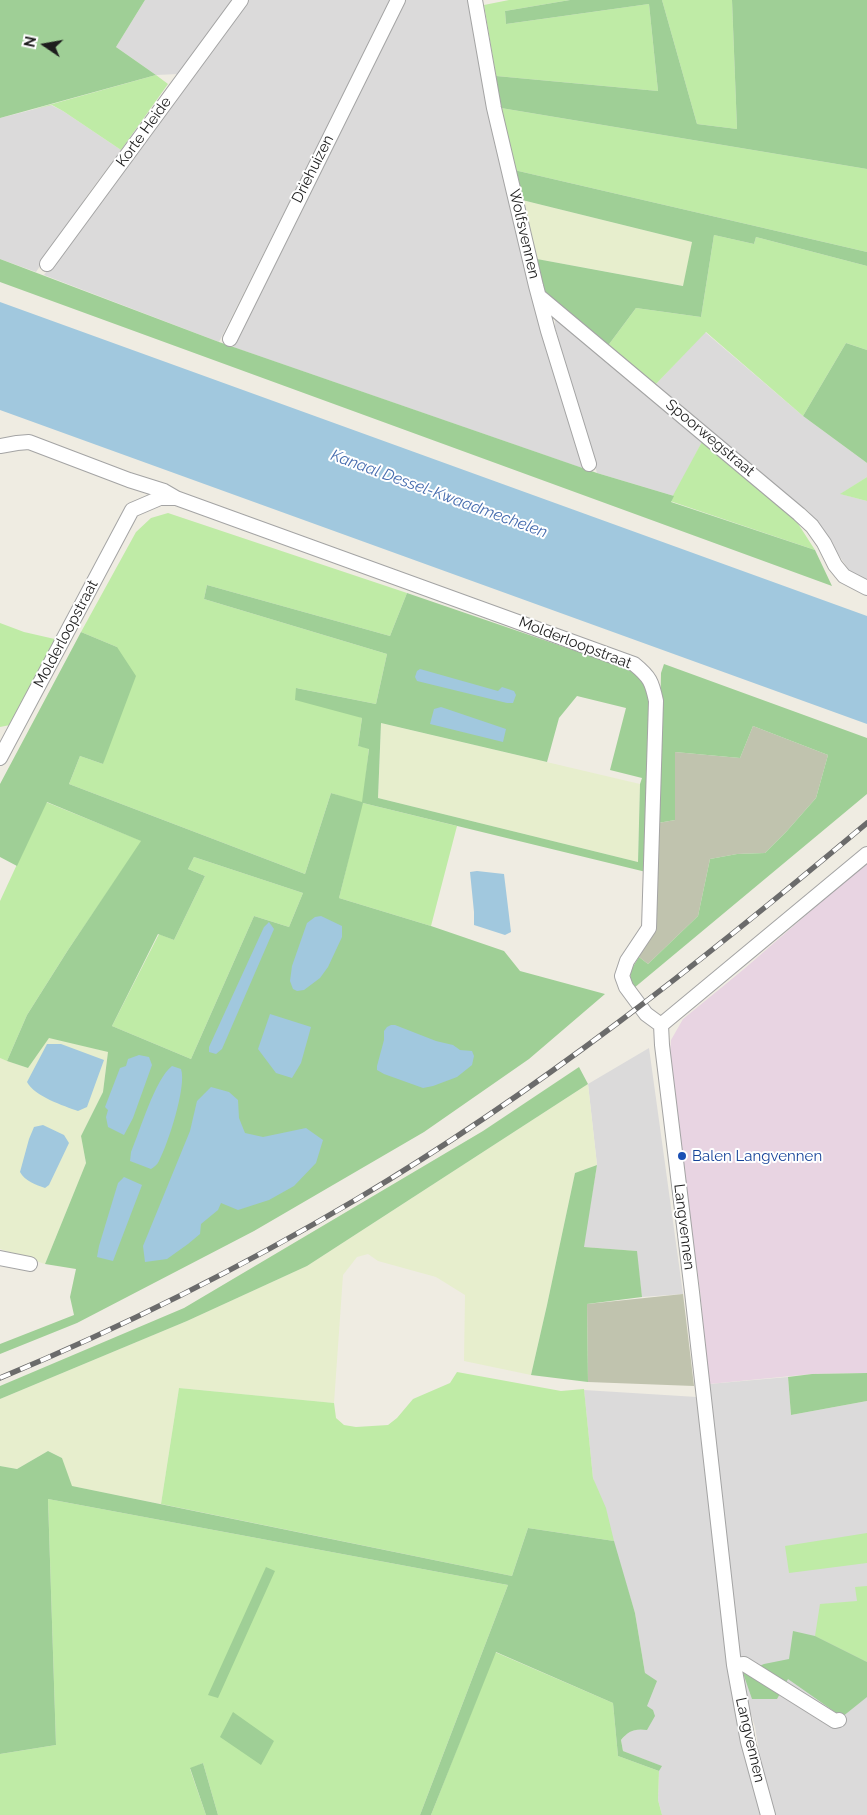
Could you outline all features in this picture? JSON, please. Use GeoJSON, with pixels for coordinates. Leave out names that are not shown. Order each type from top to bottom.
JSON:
{"type":"FeatureCollection","features":[{"type":"Feature","properties":{"kind":"street","name":"Korte Heide"},"geometry":{"type":"LineString","coordinates":[[48,264],[241,0]]}},
{"type":"Feature","properties":{"kind":"street","name":"Driehuizen"},"geometry":{"type":"LineString","coordinates":[[230,339],[398,0]]}},
{"type":"Feature","properties":{"kind":"street","name":"Wolfsvennen"},"geometry":{"type":"LineString","coordinates":[[475,0],[494,108],[548,331],[589,464]]}},
{"type":"Feature","properties":{"kind":"street","name":"Spoorwegstraat"},"geometry":{"type":"LineString","coordinates":[[540,297],[799,514],[812,526],[824,543],[835,565],[844,576],[867,588]]}},
{"type":"Feature","properties":{"kind":"street","name":"Molderloopstraat"},"geometry":{"type":"LineString","coordinates":[[0,446],[29,442],[129,480],[164,491],[176,498],[634,664],[646,674],[652,682],[656,701],[649,928],[627,961],[622,976],[626,987],[646,1014],[661,1025]]}},
{"type":"Feature","properties":{"kind":"street","name":"Molderloopstraat"},"geometry":{"type":"LineString","coordinates":[[0,758],[132,510],[135,498],[134,490],[129,480]]}},
{"type":"Feature","properties":{"kind":"street","name":"Molderloopstraat"},"geometry":{"type":"LineString","coordinates":[[132,510],[160,498],[176,498]]}},
{"type":"Feature","properties":{"kind":"street"},"geometry":{"type":"LineString","coordinates":[[661,1025],[867,854]]}},
{"type":"Feature","properties":{"kind":"street","name":"Langvennen"},"geometry":{"type":"LineString","coordinates":[[661,1025],[734,1665],[748,1742],[768,1815]]}},
{"type":"Feature","properties":{"kind":"street"},"geometry":{"type":"LineString","coordinates":[[0,1258],[30,1264]]}},
{"type":"Feature","properties":{"kind":"street"},"geometry":{"type":"LineString","coordinates":[[734,1665],[744,1664],[835,1721],[840,1720]]}},
{"type":"Feature","properties":{"kind":"shaded area"},"geometry":{"type":"Polygon","coordinates":[[[145,0],[233,0],[179,74],[156,75],[116,47],[145,0]]]}},
{"type":"Feature","properties":{"kind":"shaded area"},"geometry":{"type":"Polygon","coordinates":[[[249,0],[391,0],[219,342],[44,275],[93,206],[249,0]]]}},
{"type":"Feature","properties":{"kind":"shaded area"},"geometry":{"type":"Polygon","coordinates":[[[406,0],[470,0],[585,469],[233,347],[406,0]]]}},
{"type":"Feature","properties":{"kind":"shaded area"},"geometry":{"type":"Polygon","coordinates":[[[51,105],[121,150],[89,193],[36,272],[0,259],[0,118],[51,105]]]}},
{"type":"Feature","properties":{"kind":"shaded area"},"geometry":{"type":"Polygon","coordinates":[[[522,200],[692,242],[684,286],[537,259],[522,200]]]}},
{"type":"Feature","properties":{"kind":"shaded area"},"geometry":{"type":"Polygon","coordinates":[[[555,317],[704,438],[674,496],[597,473],[555,327],[555,317]]]}},
{"type":"Feature","properties":{"kind":"shaded area"},"geometry":{"type":"Polygon","coordinates":[[[705,332],[803,416],[867,463],[867,477],[841,494],[867,501],[867,580],[851,573],[809,512],[654,386],[705,332]]]}},
{"type":"Feature","properties":{"kind":"shaded area"},"geometry":{"type":"Polygon","coordinates":[[[381,723],[640,784],[638,862],[378,798],[381,723]]]}},
{"type":"Feature","properties":{"kind":"shaded area"},"geometry":{"type":"Polygon","coordinates":[[[753,726],[828,755],[816,798],[765,853],[737,854],[710,859],[698,916],[648,964],[639,957],[655,929],[658,823],[675,820],[675,752],[740,758],[753,726]]]}},
{"type":"Feature","properties":{"kind":"shaded area"},"geometry":{"type":"Polygon","coordinates":[[[867,862],[867,1373],[812,1374],[709,1384],[700,1291],[669,1065],[671,1040],[683,1019],[744,969],[867,862]]]}},
{"type":"Feature","properties":{"kind":"shaded area"},"geometry":{"type":"Polygon","coordinates":[[[49,1037],[108,1052],[103,1092],[81,1136],[86,1163],[45,1264],[0,1249],[0,1058],[28,1068],[49,1037]]]}},
{"type":"Feature","properties":{"kind":"shaded area"},"geometry":{"type":"Polygon","coordinates":[[[649,1048],[683,1294],[642,1297],[636,1251],[583,1247],[597,1165],[588,1084],[649,1048]]]}},
{"type":"Feature","properties":{"kind":"shaded area"},"geometry":{"type":"Polygon","coordinates":[[[588,1084],[597,1165],[575,1173],[531,1375],[464,1361],[465,1295],[436,1277],[378,1261],[368,1254],[357,1257],[343,1275],[334,1403],[179,1388],[161,1504],[71,1486],[62,1458],[48,1451],[17,1469],[0,1466],[0,1399],[187,1321],[307,1266],[588,1084]]]}},
{"type":"Feature","properties":{"kind":"shaded area"},"geometry":{"type":"Polygon","coordinates":[[[683,1294],[694,1386],[588,1382],[587,1304],[683,1294]]]}},
{"type":"Feature","properties":{"kind":"shaded area"},"geometry":{"type":"Polygon","coordinates":[[[788,1377],[791,1415],[867,1401],[867,1815],[775,1815],[761,1765],[755,1727],[742,1685],[709,1384],[788,1377]]]}},
{"type":"Feature","properties":{"kind":"shaded area"},"geometry":{"type":"Polygon","coordinates":[[[584,1390],[697,1397],[762,1815],[662,1815],[658,1800],[659,1771],[661,1766],[623,1751],[621,1740],[628,1732],[639,1729],[646,1706],[645,1673],[635,1613],[593,1478],[584,1390]]]}},
{"type":"Feature","properties":{"kind":"green space"},"geometry":{"type":"Polygon","coordinates":[[[0,0],[145,0],[116,47],[156,75],[0,118],[0,0]]]}},
{"type":"Feature","properties":{"kind":"green space"},"geometry":{"type":"Polygon","coordinates":[[[509,0],[570,0],[505,11],[506,24],[649,4],[658,91],[496,76],[484,5],[509,0]]]}},
{"type":"Feature","properties":{"kind":"green space"},"geometry":{"type":"Polygon","coordinates":[[[570,0],[662,0],[697,124],[737,129],[732,0],[867,0],[867,169],[501,108],[496,76],[658,91],[649,4],[506,24],[505,11],[570,0]]]}},
{"type":"Feature","properties":{"kind":"green space"},"geometry":{"type":"Polygon","coordinates":[[[662,0],[732,0],[737,129],[697,124],[662,0]]]}},
{"type":"Feature","properties":{"kind":"green space"},"geometry":{"type":"Polygon","coordinates":[[[156,75],[168,84],[121,150],[52,105],[31,110],[156,75]]]}},
{"type":"Feature","properties":{"kind":"green space"},"geometry":{"type":"Polygon","coordinates":[[[501,108],[867,169],[867,252],[514,170],[501,108]]]}},
{"type":"Feature","properties":{"kind":"green space"},"geometry":{"type":"Polygon","coordinates":[[[514,170],[867,252],[867,266],[756,237],[754,244],[714,235],[701,317],[636,308],[607,347],[546,297],[537,259],[683,286],[692,242],[522,200],[514,170]]]}},
{"type":"Feature","properties":{"kind":"green space"},"geometry":{"type":"Polygon","coordinates":[[[714,235],[754,244],[756,237],[867,266],[867,350],[846,343],[803,416],[706,332],[654,386],[607,347],[636,308],[701,317],[714,235]]]}},
{"type":"Feature","properties":{"kind":"green space"},"geometry":{"type":"Polygon","coordinates":[[[0,259],[219,342],[597,473],[674,496],[671,502],[815,550],[832,586],[0,282],[0,259]]]}},
{"type":"Feature","properties":{"kind":"green space"},"geometry":{"type":"Polygon","coordinates":[[[846,343],[867,350],[867,463],[803,416],[846,343]]]}},
{"type":"Feature","properties":{"kind":"green space"},"geometry":{"type":"Polygon","coordinates":[[[704,438],[795,519],[815,550],[670,501],[704,438]]]}},
{"type":"Feature","properties":{"kind":"green space"},"geometry":{"type":"Polygon","coordinates":[[[867,477],[867,501],[840,494],[867,477]]]}},
{"type":"Feature","properties":{"kind":"green space"},"geometry":{"type":"Polygon","coordinates":[[[168,513],[407,593],[390,636],[207,585],[204,599],[387,654],[376,704],[296,688],[362,718],[358,746],[369,748],[363,803],[457,826],[431,926],[339,898],[362,803],[331,793],[305,874],[69,784],[80,756],[103,764],[117,647],[81,632],[136,532],[151,518],[168,513]]]}},
{"type":"Feature","properties":{"kind":"green space"},"geometry":{"type":"Polygon","coordinates":[[[207,585],[390,636],[407,593],[646,675],[651,708],[646,872],[363,803],[339,898],[504,951],[520,971],[605,994],[529,1059],[424,1132],[254,1231],[77,1323],[0,1354],[0,1344],[74,1315],[70,1297],[76,1269],[45,1264],[86,1163],[81,1136],[103,1092],[108,1052],[49,1038],[28,1068],[7,1061],[27,1015],[141,841],[47,802],[17,866],[0,857],[0,784],[81,632],[117,647],[136,676],[103,764],[80,756],[69,784],[305,874],[331,793],[362,802],[369,749],[358,746],[362,718],[295,700],[296,688],[376,704],[387,654],[204,599],[207,585]],[[577,696],[559,718],[547,762],[381,723],[378,798],[638,862],[640,784],[642,778],[610,770],[626,708],[577,696]],[[194,857],[188,869],[205,876],[174,940],[158,934],[112,1026],[191,1059],[254,916],[289,927],[303,893],[194,857]]]}},
{"type":"Feature","properties":{"kind":"green space"},"geometry":{"type":"Polygon","coordinates":[[[0,623],[24,632],[59,640],[15,724],[0,727],[0,623]]]}},
{"type":"Feature","properties":{"kind":"green space"},"geometry":{"type":"Polygon","coordinates":[[[664,664],[867,738],[867,794],[634,988],[630,975],[639,957],[648,964],[698,916],[710,859],[737,854],[765,853],[816,798],[828,755],[753,726],[740,758],[675,752],[675,820],[658,823],[661,673],[664,664]]]}},
{"type":"Feature","properties":{"kind":"green space"},"geometry":{"type":"Polygon","coordinates":[[[46,802],[142,841],[68,950],[27,1015],[7,1061],[0,1058],[0,901],[46,802]]]}},
{"type":"Feature","properties":{"kind":"green space"},"geometry":{"type":"Polygon","coordinates":[[[194,857],[303,893],[289,927],[254,916],[191,1059],[112,1026],[159,934],[174,940],[205,876],[188,869],[194,857]]]}},
{"type":"Feature","properties":{"kind":"green space"},"geometry":{"type":"Polygon","coordinates":[[[579,1067],[588,1084],[307,1266],[187,1321],[0,1399],[0,1386],[184,1308],[483,1131],[579,1067]]]}},
{"type":"Feature","properties":{"kind":"green space"},"geometry":{"type":"Polygon","coordinates":[[[597,1165],[584,1247],[637,1251],[642,1297],[587,1304],[588,1382],[531,1375],[575,1173],[597,1165]]]}},
{"type":"Feature","properties":{"kind":"green space"},"geometry":{"type":"Polygon","coordinates":[[[457,1372],[561,1391],[584,1389],[593,1478],[606,1508],[614,1541],[528,1528],[512,1576],[161,1504],[179,1388],[334,1403],[336,1418],[344,1425],[356,1427],[388,1425],[397,1418],[413,1399],[450,1383],[457,1372]]]}},
{"type":"Feature","properties":{"kind":"green space"},"geometry":{"type":"Polygon","coordinates":[[[867,1373],[867,1401],[791,1415],[788,1377],[812,1374],[867,1373]]]}},
{"type":"Feature","properties":{"kind":"green space"},"geometry":{"type":"Polygon","coordinates":[[[48,1451],[62,1458],[72,1486],[512,1576],[528,1528],[614,1541],[635,1613],[645,1673],[657,1681],[647,1706],[653,1710],[655,1716],[647,1730],[639,1729],[629,1732],[621,1740],[623,1751],[662,1766],[659,1771],[618,1756],[613,1703],[496,1652],[431,1815],[420,1815],[508,1585],[48,1499],[56,1745],[0,1754],[0,1466],[17,1469],[48,1451]]]}},
{"type":"Feature","properties":{"kind":"green space"},"geometry":{"type":"Polygon","coordinates":[[[48,1499],[508,1585],[420,1815],[218,1815],[203,1763],[190,1769],[206,1815],[0,1815],[0,1754],[56,1745],[48,1499]]]}},
{"type":"Feature","properties":{"kind":"green space"},"geometry":{"type":"Polygon","coordinates":[[[867,1533],[867,1563],[789,1573],[785,1546],[867,1533]]]}},
{"type":"Feature","properties":{"kind":"green space"},"geometry":{"type":"Polygon","coordinates":[[[266,1567],[275,1571],[218,1698],[208,1695],[266,1567]]]}},
{"type":"Feature","properties":{"kind":"green space"},"geometry":{"type":"Polygon","coordinates":[[[867,1586],[867,1662],[815,1636],[820,1604],[857,1601],[855,1587],[867,1586]]]}},
{"type":"Feature","properties":{"kind":"green space"},"geometry":{"type":"Polygon","coordinates":[[[793,1631],[815,1636],[867,1662],[867,1697],[842,1717],[788,1679],[777,1699],[752,1699],[743,1673],[764,1664],[789,1659],[793,1631]]]}},
{"type":"Feature","properties":{"kind":"green space"},"geometry":{"type":"Polygon","coordinates":[[[495,1652],[613,1703],[618,1756],[659,1771],[658,1800],[662,1815],[431,1815],[495,1652]]]}},
{"type":"Feature","properties":{"kind":"green space"},"geometry":{"type":"Polygon","coordinates":[[[233,1712],[274,1741],[261,1765],[220,1737],[233,1712]]]}},
{"type":"Feature","properties":{"kind":"green space"},"geometry":{"type":"Polygon","coordinates":[[[203,1763],[218,1815],[206,1815],[190,1768],[203,1763]]]}},
{"type":"Feature","properties":{"kind":"water","name":"Kanaal Dessel-Kwaadmechelen"},"geometry":{"type":"Polygon","coordinates":[[[0,302],[867,616],[867,724],[0,410],[0,302]]]}},
{"type":"Feature","properties":{"kind":"water"},"geometry":{"type":"Polygon","coordinates":[[[420,669],[498,691],[502,687],[514,691],[516,695],[513,703],[507,703],[417,681],[415,677],[420,669]]]}},
{"type":"Feature","properties":{"kind":"water"},"geometry":{"type":"Polygon","coordinates":[[[441,707],[506,729],[503,742],[430,724],[434,709],[441,707]]]}},
{"type":"Feature","properties":{"kind":"water"},"geometry":{"type":"Polygon","coordinates":[[[470,872],[504,874],[511,932],[505,935],[474,925],[470,872]]]}},
{"type":"Feature","properties":{"kind":"water"},"geometry":{"type":"Polygon","coordinates":[[[321,916],[342,926],[342,937],[328,967],[320,978],[304,990],[297,991],[293,989],[290,981],[292,966],[307,923],[315,917],[321,916]]]}},
{"type":"Feature","properties":{"kind":"water"},"geometry":{"type":"Polygon","coordinates":[[[269,922],[274,929],[222,1049],[216,1054],[209,1052],[209,1047],[264,927],[269,922]]]}},
{"type":"Feature","properties":{"kind":"water"},"geometry":{"type":"Polygon","coordinates":[[[270,1014],[311,1027],[301,1063],[292,1078],[276,1073],[258,1049],[270,1014]]]}},
{"type":"Feature","properties":{"kind":"water"},"geometry":{"type":"Polygon","coordinates":[[[391,1025],[453,1045],[460,1050],[472,1051],[474,1056],[472,1065],[457,1077],[423,1088],[384,1074],[377,1070],[377,1066],[384,1040],[384,1031],[391,1025]]]}},
{"type":"Feature","properties":{"kind":"water"},"geometry":{"type":"Polygon","coordinates":[[[47,1044],[61,1044],[104,1060],[87,1107],[78,1111],[58,1103],[36,1092],[27,1082],[47,1044]]]}},
{"type":"Feature","properties":{"kind":"water"},"geometry":{"type":"Polygon","coordinates":[[[139,1055],[149,1057],[152,1065],[133,1118],[124,1135],[108,1127],[106,1117],[108,1110],[105,1107],[120,1068],[126,1066],[128,1059],[139,1055]]]}},
{"type":"Feature","properties":{"kind":"water"},"geometry":{"type":"Polygon","coordinates":[[[172,1066],[181,1069],[179,1101],[163,1153],[157,1164],[151,1169],[130,1161],[131,1152],[154,1093],[172,1066]]]}},
{"type":"Feature","properties":{"kind":"water"},"geometry":{"type":"Polygon","coordinates":[[[211,1087],[229,1092],[238,1100],[239,1118],[245,1133],[263,1137],[306,1128],[323,1140],[316,1163],[294,1186],[269,1200],[238,1210],[221,1203],[218,1210],[201,1224],[200,1234],[188,1244],[167,1259],[145,1262],[143,1246],[190,1131],[197,1101],[211,1087]]]}},
{"type":"Feature","properties":{"kind":"water"},"geometry":{"type":"Polygon","coordinates":[[[43,1125],[64,1135],[69,1143],[49,1185],[45,1188],[34,1184],[20,1172],[34,1127],[43,1125]]]}},
{"type":"Feature","properties":{"kind":"water"},"geometry":{"type":"Polygon","coordinates":[[[124,1177],[142,1185],[113,1261],[97,1257],[118,1183],[124,1177]]]}},
{"type":"Feature","properties":{"kind":"railway"},"geometry":{"type":"LineString","coordinates":[[0,1378],[92,1338],[182,1295],[314,1224],[425,1157],[491,1114],[620,1021],[745,924],[867,823]]}},
{"type":"Feature","properties":{"kind":"place","name":"Balen Langvennen"},"geometry":{"type":"Point","coordinates":[682,1156]}}]}
